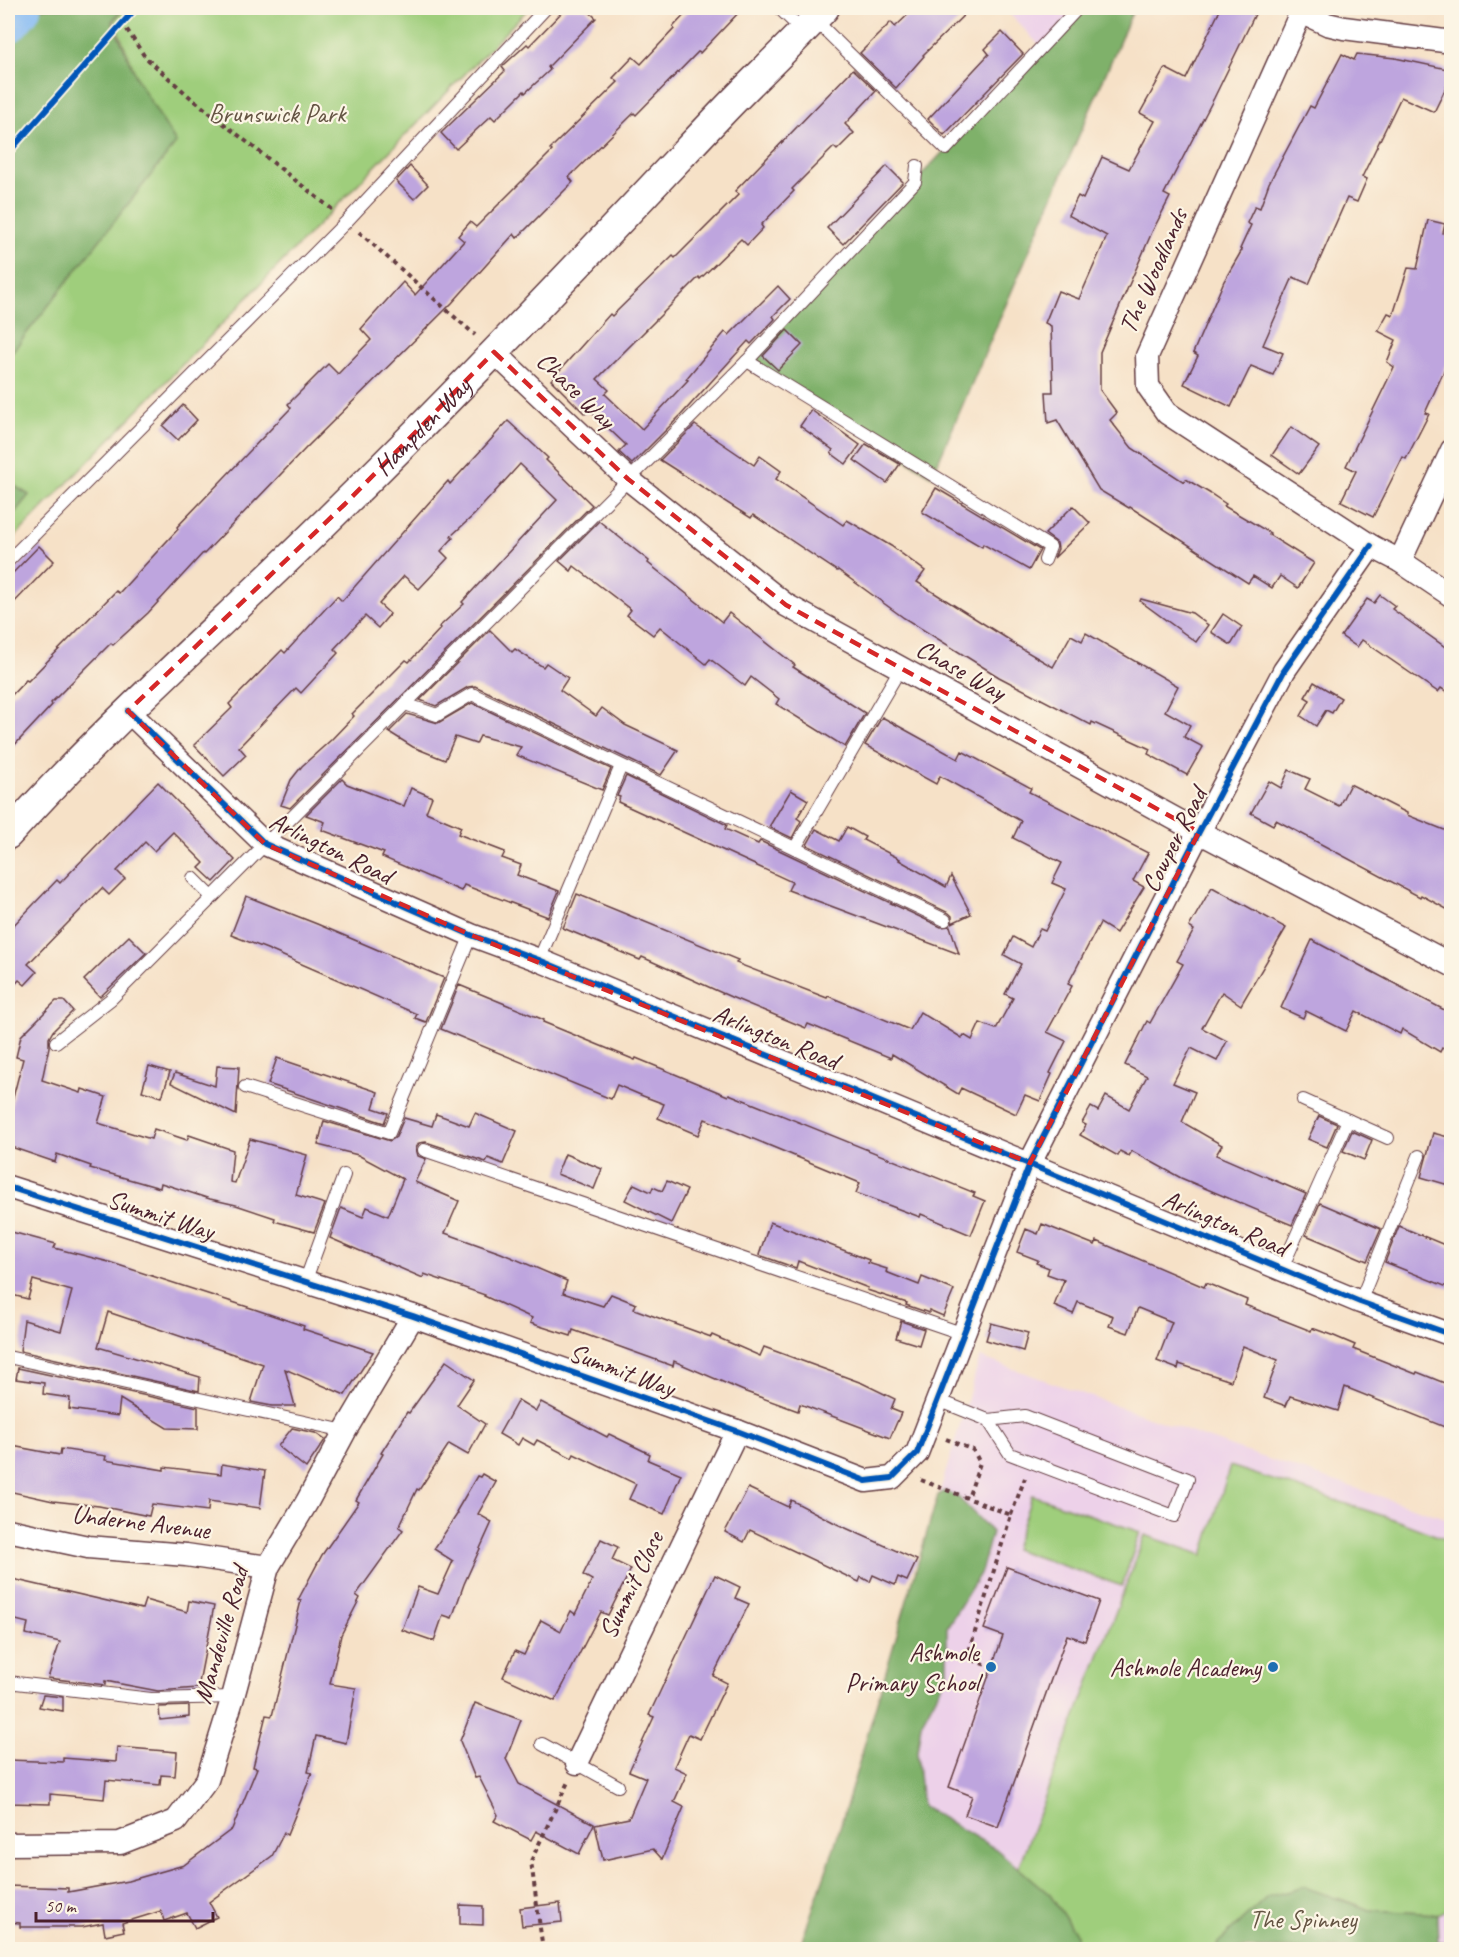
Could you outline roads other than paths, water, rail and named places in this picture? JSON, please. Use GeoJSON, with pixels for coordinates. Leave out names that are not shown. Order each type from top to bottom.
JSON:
{"type":"FeatureCollection","features":[{"type":"Feature","properties":{"kind":"street"},"geometry":{"type":"LineString","coordinates":[[1302,10],[1327,24],[1344,28],[1452,42]]}},
{"type":"Feature","properties":{"kind":"street","name":"The Woodlands"},"geometry":{"type":"LineString","coordinates":[[1302,10],[1147,356],[1148,386],[1167,413],[1371,546],[1401,561],[1452,596]]}},
{"type":"Feature","properties":{"kind":"street","name":"Hampden Way"},"geometry":{"type":"LineString","coordinates":[[8,835],[128,711],[345,504],[494,352],[755,78],[815,19]]}},
{"type":"Feature","properties":{"kind":"street","name":"Chase Way"},"geometry":{"type":"LineString","coordinates":[[494,352],[628,479],[786,605],[1199,832],[1452,965]]}},
{"type":"Feature","properties":{"kind":"street"},"geometry":{"type":"LineString","coordinates":[[1401,561],[1452,450]]}},
{"type":"Feature","properties":{"kind":"street","name":"Cowper Road"},"geometry":{"type":"LineString","coordinates":[[1030,1163],[1284,671],[1371,546]]}},
{"type":"Feature","properties":{"kind":"street","name":"Arlington Road"},"geometry":{"type":"LineString","coordinates":[[128,711],[265,844],[471,935],[539,960],[1360,1302],[1452,1335]]}},
{"type":"Feature","properties":{"kind":"street","name":"Summit Way"},"geometry":{"type":"LineString","coordinates":[[8,1187],[412,1316],[737,1431],[866,1481],[892,1478],[917,1454],[1030,1163]]}},
{"type":"Feature","properties":{"kind":"street","name":"Mandeville Road"},"geometry":{"type":"LineString","coordinates":[[8,1844],[120,1843],[176,1821],[207,1780],[233,1696],[268,1567],[412,1316]]}},
{"type":"Feature","properties":{"kind":"street","name":"Summit Close"},"geometry":{"type":"LineString","coordinates":[[577,1763],[737,1431]]}},
{"type":"Feature","properties":{"kind":"street","name":"Underne Avenue"},"geometry":{"type":"LineString","coordinates":[[8,1530],[88,1547],[186,1555],[268,1567]]}},
{"type":"Feature","properties":{"kind":"lane"},"geometry":{"type":"LineString","coordinates":[[8,561],[347,221],[546,8]]}},
{"type":"Feature","properties":{"kind":"lane"},"geometry":{"type":"LineString","coordinates":[[779,8],[815,19],[946,149],[1078,8]]}},
{"type":"Feature","properties":{"kind":"lane"},"geometry":{"type":"LineString","coordinates":[[56,1042],[111,999],[747,361],[915,182],[917,166]]}},
{"type":"Feature","properties":{"kind":"lane"},"geometry":{"type":"LineString","coordinates":[[747,361],[1050,547],[1045,560]]}},
{"type":"Feature","properties":{"kind":"lane"},"geometry":{"type":"LineString","coordinates":[[795,848],[900,669]]}},
{"type":"Feature","properties":{"kind":"lane"},"geometry":{"type":"LineString","coordinates":[[405,704],[437,715],[472,694],[945,920]]}},
{"type":"Feature","properties":{"kind":"lane"},"geometry":{"type":"LineString","coordinates":[[539,960],[621,766]]}},
{"type":"Feature","properties":{"kind":"lane"},"geometry":{"type":"LineString","coordinates":[[193,878],[212,897]]}},
{"type":"Feature","properties":{"kind":"lane"},"geometry":{"type":"LineString","coordinates":[[245,1088],[389,1133],[471,935]]}},
{"type":"Feature","properties":{"kind":"lane"},"geometry":{"type":"LineString","coordinates":[[1303,1100],[1388,1138]]}},
{"type":"Feature","properties":{"kind":"lane"},"geometry":{"type":"LineString","coordinates":[[1282,1268],[1348,1120]]}},
{"type":"Feature","properties":{"kind":"lane"},"geometry":{"type":"LineString","coordinates":[[424,1150],[964,1334]]}},
{"type":"Feature","properties":{"kind":"lane"},"geometry":{"type":"LineString","coordinates":[[1360,1302],[1419,1156]]}},
{"type":"Feature","properties":{"kind":"lane"},"geometry":{"type":"LineString","coordinates":[[305,1282],[344,1175]]}},
{"type":"Feature","properties":{"kind":"lane"},"geometry":{"type":"LineString","coordinates":[[8,1357],[345,1431]]}},
{"type":"Feature","properties":{"kind":"lane"},"geometry":{"type":"LineString","coordinates":[[938,1400],[988,1420],[1025,1416],[1188,1479],[1174,1516],[1010,1454],[988,1420]]}},
{"type":"Feature","properties":{"kind":"lane"},"geometry":{"type":"LineString","coordinates":[[8,1682],[151,1699],[233,1696]]}},
{"type":"Feature","properties":{"kind":"lane"},"geometry":{"type":"LineString","coordinates":[[542,1744],[618,1786]]}},
{"type":"Feature","properties":{"kind":"waterway"},"geometry":{"type":"LineString","coordinates":[[8,22],[20,8]]}},
{"type":"Feature","properties":{"kind":"place","name":"Ashmole Primary School"},"geometry":{"type":"Point","coordinates":[991,1667]}},
{"type":"Feature","properties":{"kind":"place","name":"Ashmole Academy"},"geometry":{"type":"Point","coordinates":[1273,1667]}},
{"type":"Feature","properties":{"kind":"park label","name":"Brunswick Park"},"geometry":{"type":"Point","coordinates":[277,113]}},
{"type":"Feature","properties":{"kind":"park label","name":"The Spinney"},"geometry":{"type":"Point","coordinates":[1303,1919]}}]}
